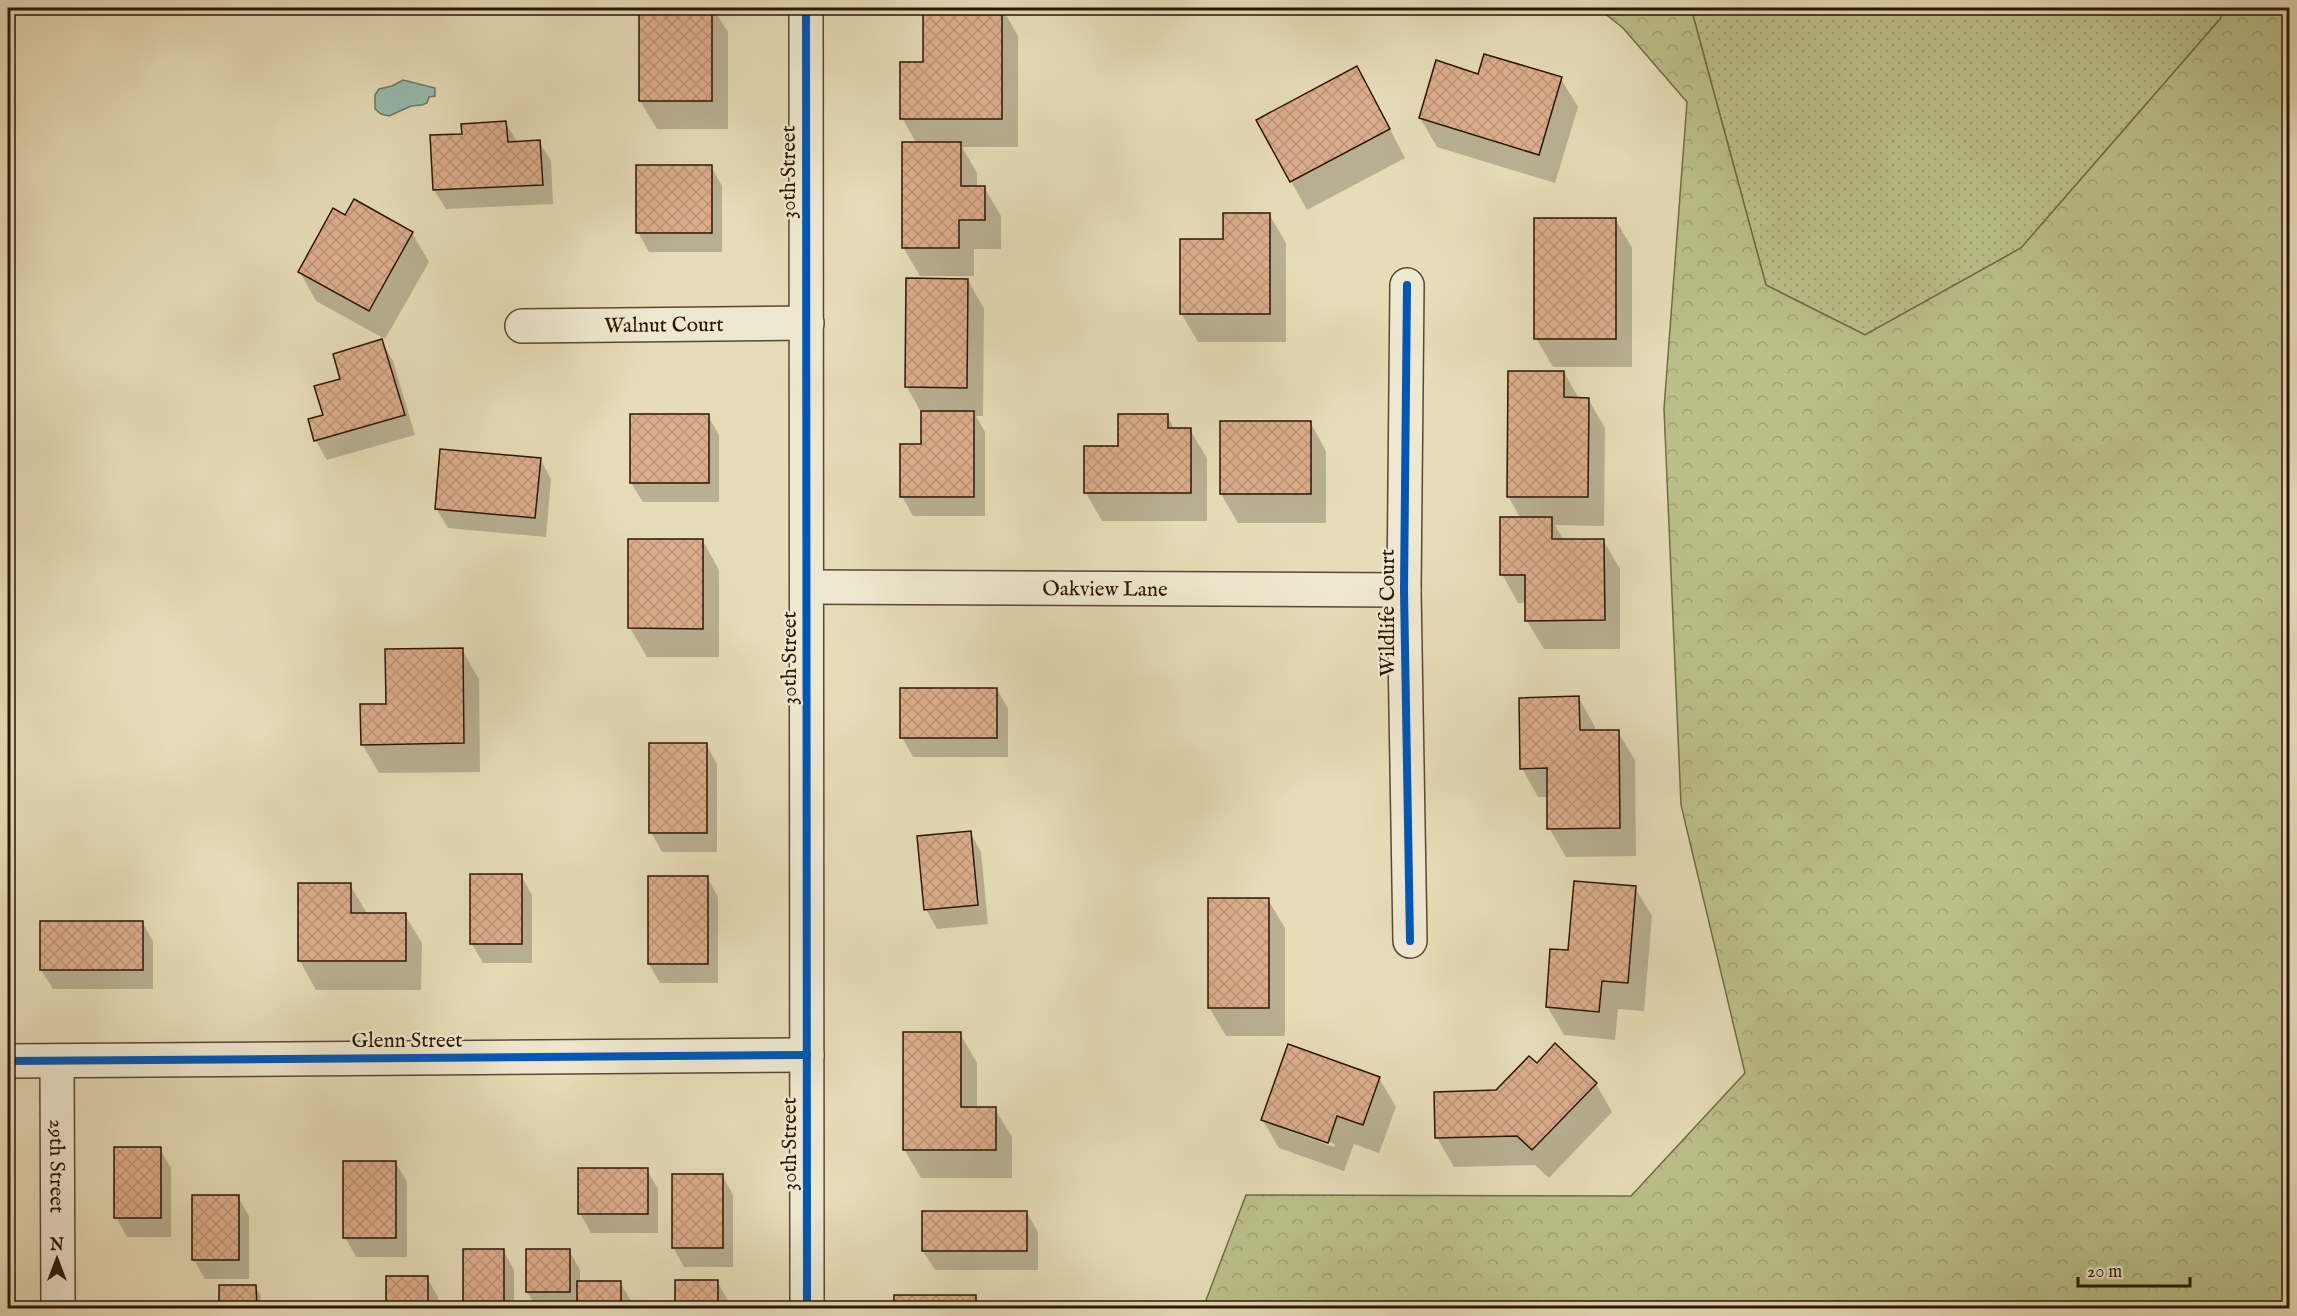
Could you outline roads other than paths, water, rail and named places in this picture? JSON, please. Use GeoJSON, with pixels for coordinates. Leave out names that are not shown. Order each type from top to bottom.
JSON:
{"type":"FeatureCollection","features":[{"type":"Feature","properties":{"kind":"street","name":"30th Street"},"geometry":{"type":"LineString","coordinates":[[806,8],[807,1308]]}},
{"type":"Feature","properties":{"kind":"street","name":"Wildlife Court"},"geometry":{"type":"LineString","coordinates":[[1407,285],[1404,590],[1410,941]]}},
{"type":"Feature","properties":{"kind":"street","name":"Walnut Court"},"geometry":{"type":"LineString","coordinates":[[522,326],[807,323]]}},
{"type":"Feature","properties":{"kind":"street","name":"Oakview Lane"},"geometry":{"type":"LineString","coordinates":[[807,587],[1404,590]]}},
{"type":"Feature","properties":{"kind":"street","name":"Glenn Street"},"geometry":{"type":"LineString","coordinates":[[8,1061],[807,1055]]}},
{"type":"Feature","properties":{"kind":"street","name":"29th Street"},"geometry":{"type":"LineString","coordinates":[[57,1061],[58,1308]]}}]}
